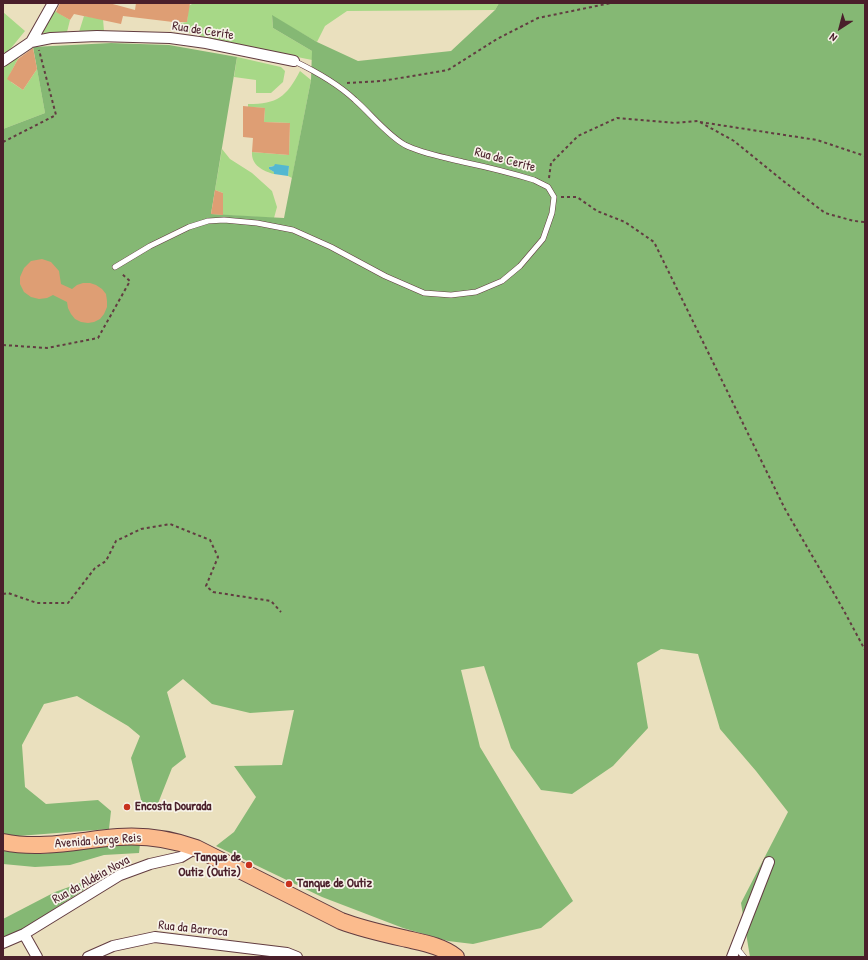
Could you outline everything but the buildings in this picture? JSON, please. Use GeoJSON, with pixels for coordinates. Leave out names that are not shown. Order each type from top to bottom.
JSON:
{"type":"FeatureCollection","features":[{"type":"Feature","properties":{"kind":"main road","name":"Avenida Jorge Reis"},"geometry":{"type":"LineString","coordinates":[[3,842],[37,846],[119,837],[147,837],[170,840],[196,848],[341,921],[357,927],[430,945],[447,951],[456,957]]}},
{"type":"Feature","properties":{"kind":"street","name":"Rua de Cerite"},"geometry":{"type":"LineString","coordinates":[[34,42],[53,3]]}},
{"type":"Feature","properties":{"kind":"street","name":"Rua de Cerite"},"geometry":{"type":"LineString","coordinates":[[3,61],[34,42],[51,38],[97,36],[170,38],[206,43],[294,61]]}},
{"type":"Feature","properties":{"kind":"street","name":"Rua da Aldeia Nova"},"geometry":{"type":"LineString","coordinates":[[3,943],[24,934],[120,875],[150,864],[181,856],[196,848]]}},
{"type":"Feature","properties":{"kind":"street"},"geometry":{"type":"LineString","coordinates":[[732,957],[769,862]]}},
{"type":"Feature","properties":{"kind":"street"},"geometry":{"type":"LineString","coordinates":[[24,934],[37,957]]}},
{"type":"Feature","properties":{"kind":"street","name":"Rua da Barroca"},"geometry":{"type":"LineString","coordinates":[[88,957],[113,946],[155,937],[287,953],[297,957]]}},
{"type":"Feature","properties":{"kind":"lane","name":"Rua de Cerite"},"geometry":{"type":"LineString","coordinates":[[294,61],[336,83],[356,100],[382,126],[404,144],[440,156],[534,180],[548,187],[554,198]]}},
{"type":"Feature","properties":{"kind":"lane"},"geometry":{"type":"LineString","coordinates":[[115,267],[150,246],[190,227],[208,221],[224,220],[292,230],[331,247],[385,276],[424,293],[451,295],[476,292],[502,281],[520,266],[539,244],[543,239],[552,213],[554,198]]}},
{"type":"Feature","properties":{"kind":"lane"},"geometry":{"type":"LineString","coordinates":[[736,947],[744,957]]}},
{"type":"Feature","properties":{"kind":"path"},"geometry":{"type":"LineString","coordinates":[[336,83],[382,81],[448,70],[497,39],[538,18],[611,3]]}},
{"type":"Feature","properties":{"kind":"path"},"geometry":{"type":"LineString","coordinates":[[3,142],[56,115],[34,42]]}},
{"type":"Feature","properties":{"kind":"path"},"geometry":{"type":"LineString","coordinates":[[548,187],[552,163],[557,157],[578,136],[616,118],[675,123],[698,121],[817,140],[865,156]]}},
{"type":"Feature","properties":{"kind":"path"},"geometry":{"type":"LineString","coordinates":[[698,121],[734,141],[825,213],[854,221],[865,222]]}},
{"type":"Feature","properties":{"kind":"path"},"geometry":{"type":"LineString","coordinates":[[554,198],[577,197],[597,211],[624,222],[654,242],[785,509],[865,650]]}},
{"type":"Feature","properties":{"kind":"path"},"geometry":{"type":"LineString","coordinates":[[3,345],[47,348],[98,338],[130,281],[115,267]]}},
{"type":"Feature","properties":{"kind":"path"},"geometry":{"type":"LineString","coordinates":[[3,594],[8,593],[38,603],[68,603],[95,568],[106,561],[116,541],[141,529],[170,524],[210,540],[218,557],[206,586],[213,592],[271,601],[281,612]]}},
{"type":"Feature","properties":{"kind":"green space"},"geometry":{"type":"Polygon","coordinates":[[[192,3],[499,3],[495,10],[347,11],[325,26],[317,42],[272,16],[273,28],[312,51],[312,60],[219,41],[192,33],[179,31],[178,29],[181,23],[187,22],[188,13],[181,10],[192,3]]]}},
{"type":"Feature","properties":{"kind":"green space"},"geometry":{"type":"Polygon","coordinates":[[[499,3],[865,3],[865,957],[750,957],[741,903],[788,812],[756,771],[720,729],[698,654],[661,649],[637,663],[648,728],[613,766],[572,794],[541,790],[511,748],[484,666],[461,670],[480,747],[573,901],[541,928],[473,944],[448,941],[403,928],[322,897],[216,846],[234,832],[256,797],[234,766],[282,765],[294,710],[250,713],[212,704],[183,679],[167,692],[186,757],[172,768],[155,811],[143,808],[131,758],[140,736],[128,726],[77,696],[44,704],[22,745],[25,787],[46,804],[98,800],[111,811],[109,829],[5,837],[3,835],[3,129],[45,113],[33,47],[111,43],[169,45],[237,57],[211,214],[284,218],[311,80],[312,51],[273,28],[272,15],[317,42],[358,61],[451,51],[495,10],[499,3]]]}},
{"type":"Feature","properties":{"kind":"green space"},"geometry":{"type":"Polygon","coordinates":[[[55,11],[70,20],[67,32],[41,33],[55,11]]]}},
{"type":"Feature","properties":{"kind":"green space"},"geometry":{"type":"Polygon","coordinates":[[[3,12],[25,31],[7,53],[3,52],[3,12]]]}},
{"type":"Feature","properties":{"kind":"green space"},"geometry":{"type":"Polygon","coordinates":[[[84,16],[103,19],[104,31],[79,32],[84,16]]]}},
{"type":"Feature","properties":{"kind":"green space"},"geometry":{"type":"Polygon","coordinates":[[[21,53],[10,74],[13,77],[11,82],[23,90],[37,69],[45,113],[3,129],[3,64],[21,53]]]}},
{"type":"Feature","properties":{"kind":"green space"},"geometry":{"type":"Polygon","coordinates":[[[237,57],[281,67],[285,71],[283,82],[271,93],[256,93],[256,80],[234,77],[237,57]]]}},
{"type":"Feature","properties":{"kind":"green space"},"geometry":{"type":"Polygon","coordinates":[[[300,71],[311,80],[292,178],[288,176],[289,166],[269,167],[274,174],[258,167],[252,157],[252,152],[289,155],[290,123],[264,122],[265,108],[248,107],[248,104],[258,104],[280,97],[290,87],[300,71]]]}},
{"type":"Feature","properties":{"kind":"green space"},"geometry":{"type":"Polygon","coordinates":[[[222,149],[230,159],[252,173],[272,191],[277,207],[274,218],[223,215],[223,193],[215,190],[222,149]]]}},
{"type":"Feature","properties":{"kind":"green space"},"geometry":{"type":"Polygon","coordinates":[[[121,844],[140,844],[139,853],[104,855],[70,865],[35,867],[3,864],[3,851],[42,854],[121,844]]]}},
{"type":"Feature","properties":{"kind":"green space"},"geometry":{"type":"Polygon","coordinates":[[[80,883],[85,889],[14,935],[3,939],[3,919],[55,892],[80,883]]]}},
{"type":"Feature","properties":{"kind":"water"},"geometry":{"type":"Polygon","coordinates":[[[275,164],[289,166],[288,176],[274,174],[269,167],[274,166],[275,164]]]}},
{"type":"Feature","properties":{"kind":"place","name":"Encosta Dourada"},"geometry":{"type":"Point","coordinates":[127,807]}},
{"type":"Feature","properties":{"kind":"place","name":"Tanque de Outiz (Outiz)"},"geometry":{"type":"Point","coordinates":[249,865]}},
{"type":"Feature","properties":{"kind":"place","name":"Tanque de Outiz"},"geometry":{"type":"Point","coordinates":[289,884]}}]}
